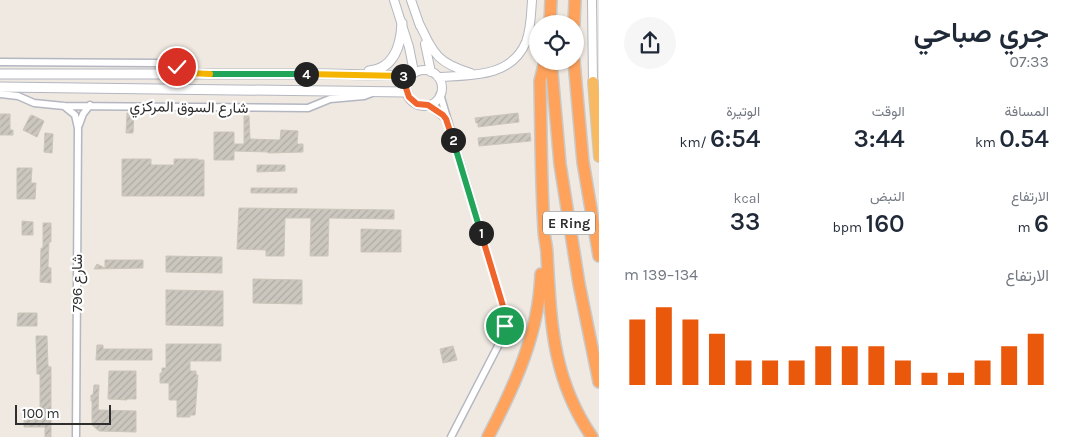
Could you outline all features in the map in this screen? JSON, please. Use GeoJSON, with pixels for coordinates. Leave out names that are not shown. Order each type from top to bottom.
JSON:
{"type":"FeatureCollection","features":[{"type":"Feature","properties":{"kind":"highway"},"geometry":{"type":"LineString","coordinates":[[550,0],[550,15]]}},
{"type":"Feature","properties":{"kind":"highway"},"geometry":{"type":"LineString","coordinates":[[574,15],[575,0]]}},
{"type":"Feature","properties":{"kind":"highway"},"geometry":{"type":"LineString","coordinates":[[543,70],[540,80],[544,235],[552,329],[558,364],[570,397],[592,437]]}},
{"type":"Feature","properties":{"kind":"highway","name":"E Ring"},"geometry":{"type":"LineString","coordinates":[[552,70],[560,164],[579,284],[599,382]]}},
{"type":"Feature","properties":{"kind":"highway","name":"E Ring"},"geometry":{"type":"LineString","coordinates":[[575,70],[583,162],[599,256]]}},
{"type":"Feature","properties":{"kind":"highway"},"geometry":{"type":"LineString","coordinates":[[596,78],[599,157]]}},
{"type":"Feature","properties":{"kind":"highway"},"geometry":{"type":"LineString","coordinates":[[488,437],[505,405],[530,344],[540,300],[544,235]]}},
{"type":"Feature","properties":{"kind":"main road"},"geometry":{"type":"LineString","coordinates":[[329,74],[375,71],[387,65],[396,54],[400,44],[402,23]]}},
{"type":"Feature","properties":{"kind":"main road"},"geometry":{"type":"LineString","coordinates":[[0,74],[412,74]]}},
{"type":"Feature","properties":{"kind":"main road","name":"شارع السوق المركزي"},"geometry":{"type":"LineString","coordinates":[[0,87],[407,92]]}},
{"type":"Feature","properties":{"kind":"street"},"geometry":{"type":"LineString","coordinates":[[394,0],[402,23],[412,74]]}},
{"type":"Feature","properties":{"kind":"street"},"geometry":{"type":"LineString","coordinates":[[411,0],[428,54],[431,72]]}},
{"type":"Feature","properties":{"kind":"street"},"geometry":{"type":"LineString","coordinates":[[438,77],[478,75],[498,70],[511,64],[520,52],[528,34],[532,0]]}},
{"type":"Feature","properties":{"kind":"street"},"geometry":{"type":"LineString","coordinates":[[592,0],[596,78]]}},
{"type":"Feature","properties":{"kind":"street"},"geometry":{"type":"LineString","coordinates":[[419,23],[432,50],[442,61],[455,68],[478,75]]}},
{"type":"Feature","properties":{"kind":"street"},"geometry":{"type":"LineString","coordinates":[[0,62],[155,63],[170,65],[190,73]]}},
{"type":"Feature","properties":{"kind":"street"},"geometry":{"type":"LineString","coordinates":[[428,105],[437,99],[442,88],[438,77],[431,72],[423,70],[412,74],[406,84],[409,97],[417,104],[428,105],[446,119]]}},
{"type":"Feature","properties":{"kind":"street","name":"شارع السوق المركزي"},"geometry":{"type":"LineString","coordinates":[[0,94],[18,96],[34,103],[64,106],[308,108],[330,99],[364,96],[378,91]]}},
{"type":"Feature","properties":{"kind":"street"},"geometry":{"type":"LineString","coordinates":[[440,94],[505,318],[502,337],[498,346],[451,437]]}},
{"type":"Feature","properties":{"kind":"street","name":"شارع 796"},"geometry":{"type":"LineString","coordinates":[[76,437],[78,128],[83,114],[90,105]]}},
{"type":"Feature","properties":{"kind":"street"},"geometry":{"type":"LineString","coordinates":[[64,106],[75,115],[78,128]]}},
{"type":"Feature","properties":{"kind":"building"},"geometry":{"type":"Polygon","coordinates":[[[127,113],[134,113],[133,133],[126,133],[127,113]]]}},
{"type":"Feature","properties":{"kind":"building"},"geometry":{"type":"Polygon","coordinates":[[[518,113],[519,122],[478,127],[475,118],[518,113]]]}},
{"type":"Feature","properties":{"kind":"building"},"geometry":{"type":"Polygon","coordinates":[[[0,114],[10,114],[10,130],[13,130],[13,135],[0,135],[0,114]]]}},
{"type":"Feature","properties":{"kind":"building"},"geometry":{"type":"Polygon","coordinates":[[[32,115],[44,121],[37,137],[23,130],[32,115]]]}},
{"type":"Feature","properties":{"kind":"building"},"geometry":{"type":"Polygon","coordinates":[[[244,116],[249,116],[250,139],[280,140],[281,130],[298,131],[297,144],[303,144],[303,152],[268,153],[234,151],[234,160],[214,160],[214,132],[234,132],[234,144],[244,144],[244,116]]]}},
{"type":"Feature","properties":{"kind":"building"},"geometry":{"type":"Polygon","coordinates":[[[45,133],[53,134],[52,153],[44,152],[45,133]]]}},
{"type":"Feature","properties":{"kind":"building"},"geometry":{"type":"Polygon","coordinates":[[[530,133],[531,141],[479,146],[478,138],[530,133]]]}},
{"type":"Feature","properties":{"kind":"building"},"geometry":{"type":"Polygon","coordinates":[[[122,159],[151,159],[151,165],[174,165],[174,159],[204,160],[204,196],[122,196],[122,159]]]}},
{"type":"Feature","properties":{"kind":"building"},"geometry":{"type":"Polygon","coordinates":[[[257,165],[285,165],[285,171],[257,172],[257,165]]]}},
{"type":"Feature","properties":{"kind":"building"},"geometry":{"type":"Polygon","coordinates":[[[17,168],[32,168],[31,183],[36,183],[35,199],[17,199],[17,168]]]}},
{"type":"Feature","properties":{"kind":"building"},"geometry":{"type":"Polygon","coordinates":[[[251,188],[297,188],[297,193],[251,193],[251,188]]]}},
{"type":"Feature","properties":{"kind":"building"},"geometry":{"type":"Polygon","coordinates":[[[239,208],[394,210],[394,219],[329,218],[328,256],[310,256],[311,218],[285,218],[284,256],[266,256],[266,250],[237,249],[239,208]]]}},
{"type":"Feature","properties":{"kind":"building"},"geometry":{"type":"Polygon","coordinates":[[[22,221],[33,222],[33,235],[22,235],[22,221]]]}},
{"type":"Feature","properties":{"kind":"building"},"geometry":{"type":"Polygon","coordinates":[[[43,223],[51,223],[48,267],[51,268],[51,283],[40,282],[43,223]]]}},
{"type":"Feature","properties":{"kind":"building"},"geometry":{"type":"Polygon","coordinates":[[[361,229],[401,230],[401,252],[361,252],[361,229]]]}},
{"type":"Feature","properties":{"kind":"building"},"geometry":{"type":"Polygon","coordinates":[[[166,256],[222,257],[222,273],[166,272],[166,256]]]}},
{"type":"Feature","properties":{"kind":"building"},"geometry":{"type":"Polygon","coordinates":[[[105,260],[143,260],[143,268],[94,269],[97,264],[105,268],[105,260]]]}},
{"type":"Feature","properties":{"kind":"building"},"geometry":{"type":"Polygon","coordinates":[[[253,279],[302,280],[302,304],[253,303],[253,279]]]}},
{"type":"Feature","properties":{"kind":"building"},"geometry":{"type":"Polygon","coordinates":[[[166,290],[223,291],[223,326],[166,325],[166,290]]]}},
{"type":"Feature","properties":{"kind":"building"},"geometry":{"type":"Polygon","coordinates":[[[18,313],[37,313],[37,326],[17,326],[18,313]]]}},
{"type":"Feature","properties":{"kind":"building"},"geometry":{"type":"Polygon","coordinates":[[[36,336],[47,336],[48,366],[51,367],[51,437],[45,437],[45,427],[24,427],[24,418],[40,418],[40,374],[37,374],[36,336]]]}},
{"type":"Feature","properties":{"kind":"building"},"geometry":{"type":"Polygon","coordinates":[[[166,344],[221,344],[221,361],[190,361],[190,371],[196,371],[196,375],[198,375],[195,415],[190,415],[190,417],[177,417],[177,400],[169,400],[169,383],[160,383],[162,368],[166,368],[166,344]]]}},
{"type":"Feature","properties":{"kind":"building"},"geometry":{"type":"Polygon","coordinates":[[[97,345],[103,345],[103,349],[152,349],[152,360],[96,360],[97,345]]]}},
{"type":"Feature","properties":{"kind":"building"},"geometry":{"type":"Polygon","coordinates":[[[453,346],[457,360],[443,363],[440,349],[453,346]]]}},
{"type":"Feature","properties":{"kind":"building"},"geometry":{"type":"Polygon","coordinates":[[[109,371],[136,371],[136,399],[108,399],[109,371]]]}},
{"type":"Feature","properties":{"kind":"building"},"geometry":{"type":"Polygon","coordinates":[[[94,385],[99,385],[98,410],[136,411],[136,432],[99,431],[92,425],[91,395],[93,395],[94,385]]]}},
{"type":"Feature","properties":{"kind":"route"},"geometry":{"type":"LineString","coordinates":[[177,67],[190,73],[410,76],[406,88],[412,101],[417,104],[428,105],[446,119],[505,312],[505,326]]}}]}
